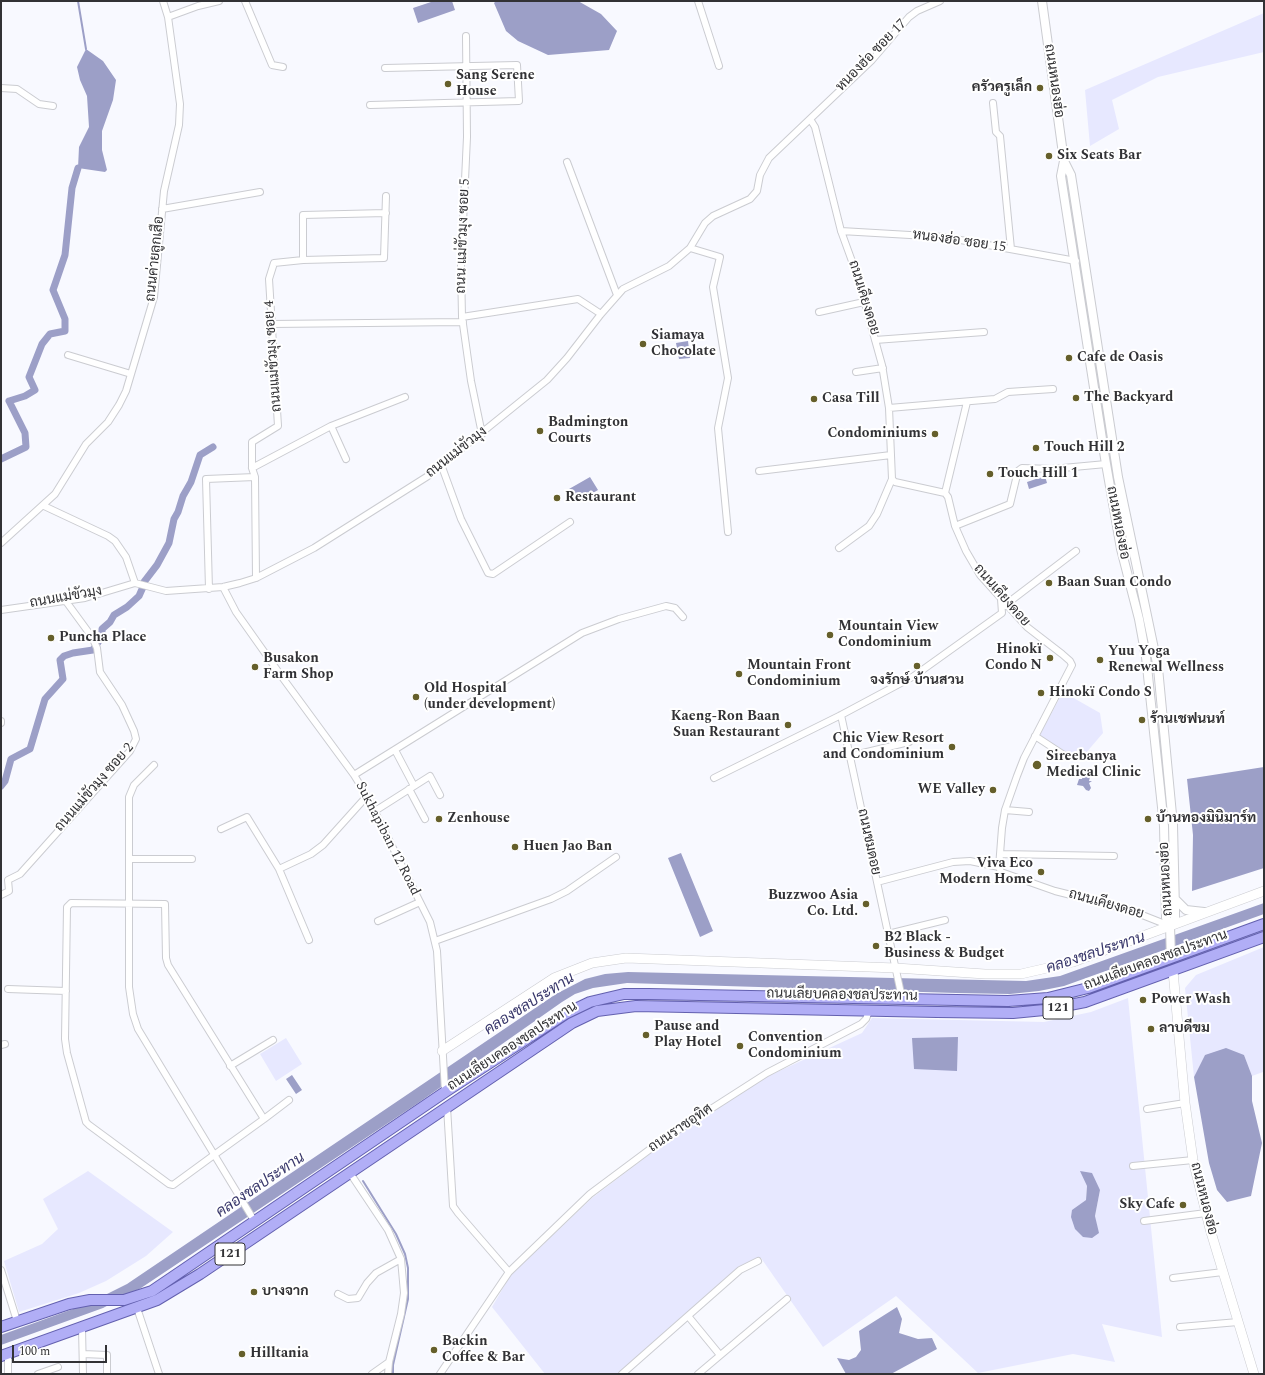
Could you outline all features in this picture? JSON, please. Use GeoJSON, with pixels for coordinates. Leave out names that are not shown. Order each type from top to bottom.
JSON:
{"type":"FeatureCollection","features":[{"type":"Feature","properties":{"kind":"main road"},"geometry":{"type":"LineString","coordinates":[[443,1054],[554,978],[592,963],[626,958],[896,968],[985,974],[1020,974],[1073,962],[1264,891]]}},
{"type":"Feature","properties":{"kind":"main road","name":"ถนนเลียบคลองชลประทาน"},"geometry":{"type":"LineString","coordinates":[[1,1327],[79,1302],[132,1298],[152,1291],[166,1283],[445,1092],[565,1014],[580,1006],[604,997],[648,994],[1015,1000],[1048,998],[1088,988],[1264,924]]}},
{"type":"Feature","properties":{"kind":"main road","name":"ถนนเลียบคลองชลประทาน"},"geometry":{"type":"LineString","coordinates":[[5,1355],[157,1300],[200,1274],[572,1023],[585,1016],[603,1010],[636,1006],[1013,1013],[1044,1010],[1085,1002],[1264,937]]}},
{"type":"Feature","properties":{"kind":"main road"},"geometry":{"type":"LineString","coordinates":[[1171,958],[1173,971]]}},
{"type":"Feature","properties":{"kind":"main road","name":"ถนนหนองฮ่อ"},"geometry":{"type":"LineString","coordinates":[[1173,971],[1185,1103],[1193,1160],[1223,1272],[1254,1374]]}},
{"type":"Feature","properties":{"kind":"main road"},"geometry":{"type":"LineString","coordinates":[[869,998],[869,1011]]}},
{"type":"Feature","properties":{"kind":"main road"},"geometry":{"type":"LineString","coordinates":[[462,1082],[453,1090],[451,1097],[456,1098],[468,1092]]}},
{"type":"Feature","properties":{"kind":"main road"},"geometry":{"type":"LineString","coordinates":[[404,1121],[418,1120],[439,1107],[442,1110]]}},
{"type":"Feature","properties":{"kind":"street","name":"ถนนค่ายลูกเสือ"},"geometry":{"type":"LineString","coordinates":[[1,543],[44,506],[63,484],[86,444],[108,422],[122,398],[131,374],[154,297],[164,191],[180,125],[180,104],[168,17],[163,1]]}},
{"type":"Feature","properties":{"kind":"street"},"geometry":{"type":"LineString","coordinates":[[168,17],[198,6],[219,1]]}},
{"type":"Feature","properties":{"kind":"street"},"geometry":{"type":"LineString","coordinates":[[245,1],[272,65],[283,67]]}},
{"type":"Feature","properties":{"kind":"street"},"geometry":{"type":"LineString","coordinates":[[698,1],[719,66]]}},
{"type":"Feature","properties":{"kind":"street","name":"หนองฮ่อ ซอย 17"},"geometry":{"type":"LineString","coordinates":[[810,119],[881,51],[910,17],[918,11],[940,1]]}},
{"type":"Feature","properties":{"kind":"street","name":"ถนนหนองฮ่อ"},"geometry":{"type":"LineString","coordinates":[[1042,1],[1064,161],[1071,175],[1117,466],[1158,668],[1173,825],[1175,900],[1174,918],[1170,926]]}},
{"type":"Feature","properties":{"kind":"street","name":"ถนน แม่ขัวมุง ซอย 5"},"geometry":{"type":"LineString","coordinates":[[466,36],[467,102],[461,266],[462,320],[471,381],[482,434]]}},
{"type":"Feature","properties":{"kind":"street"},"geometry":{"type":"LineString","coordinates":[[370,105],[519,101],[517,65],[385,68]]}},
{"type":"Feature","properties":{"kind":"street"},"geometry":{"type":"LineString","coordinates":[[1,88],[17,89],[39,104],[53,106]]}},
{"type":"Feature","properties":{"kind":"street"},"geometry":{"type":"LineString","coordinates":[[993,103],[996,132],[1000,136],[1011,249]]}},
{"type":"Feature","properties":{"kind":"street","name":"ถนนเคียงดอย"},"geometry":{"type":"LineString","coordinates":[[810,119],[815,127],[841,231],[883,368],[889,408],[892,479]]}},
{"type":"Feature","properties":{"kind":"street","name":"ถนนแม่ขัวมุง"},"geometry":{"type":"LineString","coordinates":[[1,610],[85,598],[135,583],[166,591],[223,587],[256,578],[330,538],[442,467],[547,380],[568,358],[600,314],[617,295],[631,284],[669,266],[690,248],[705,223],[713,216],[750,199],[757,191],[760,175],[768,158],[810,119]]}},
{"type":"Feature","properties":{"kind":"street","name":"ถนนหนองฮ่อ"},"geometry":{"type":"LineString","coordinates":[[1064,161],[1061,176],[1076,261],[1107,468],[1121,549],[1139,619],[1148,669],[1164,826],[1166,918],[1170,926]]}},
{"type":"Feature","properties":{"kind":"street"},"geometry":{"type":"LineString","coordinates":[[567,162],[617,295]]}},
{"type":"Feature","properties":{"kind":"street"},"geometry":{"type":"LineString","coordinates":[[162,209],[260,192]]}},
{"type":"Feature","properties":{"kind":"street"},"geometry":{"type":"LineString","coordinates":[[386,196],[386,213],[384,258],[303,260],[303,215],[386,213]]}},
{"type":"Feature","properties":{"kind":"street","name":"หนองฮ่อ ซอย 15"},"geometry":{"type":"LineString","coordinates":[[841,231],[944,237],[1076,261]]}},
{"type":"Feature","properties":{"kind":"street"},"geometry":{"type":"LineString","coordinates":[[690,248],[720,257],[713,287],[728,378],[718,428],[728,532]]}},
{"type":"Feature","properties":{"kind":"street","name":"ถนนแม่ขัวมุง ซอย 4"},"geometry":{"type":"LineString","coordinates":[[256,578],[256,477],[252,468],[252,442],[278,426],[269,279],[274,263],[303,260]]}},
{"type":"Feature","properties":{"kind":"street"},"geometry":{"type":"LineString","coordinates":[[1081,299],[1091,298]]}},
{"type":"Feature","properties":{"kind":"street"},"geometry":{"type":"LineString","coordinates":[[271,324],[462,320],[578,299],[600,314]]}},
{"type":"Feature","properties":{"kind":"street"},"geometry":{"type":"LineString","coordinates":[[819,312],[864,302]]}},
{"type":"Feature","properties":{"kind":"street"},"geometry":{"type":"LineString","coordinates":[[875,340],[984,332]]}},
{"type":"Feature","properties":{"kind":"street"},"geometry":{"type":"LineString","coordinates":[[68,355],[131,374]]}},
{"type":"Feature","properties":{"kind":"street"},"geometry":{"type":"LineString","coordinates":[[856,372],[883,368]]}},
{"type":"Feature","properties":{"kind":"street"},"geometry":{"type":"LineString","coordinates":[[889,408],[995,399],[1013,391],[1053,389]]}},
{"type":"Feature","properties":{"kind":"street"},"geometry":{"type":"LineString","coordinates":[[252,468],[331,426],[405,397]]}},
{"type":"Feature","properties":{"kind":"street"},"geometry":{"type":"LineString","coordinates":[[839,548],[869,526],[878,514],[892,479],[895,482],[945,493],[967,402]]}},
{"type":"Feature","properties":{"kind":"street"},"geometry":{"type":"LineString","coordinates":[[331,426],[346,459]]}},
{"type":"Feature","properties":{"kind":"street"},"geometry":{"type":"LineString","coordinates":[[759,471],[891,455]]}},
{"type":"Feature","properties":{"kind":"street"},"geometry":{"type":"LineString","coordinates":[[955,526],[1010,504],[1018,471],[1022,468],[1107,468],[1117,466]]}},
{"type":"Feature","properties":{"kind":"street"},"geometry":{"type":"LineString","coordinates":[[442,467],[461,519],[488,573],[493,574],[570,522]]}},
{"type":"Feature","properties":{"kind":"street"},"geometry":{"type":"LineString","coordinates":[[209,589],[206,479],[256,477]]}},
{"type":"Feature","properties":{"kind":"street","name":"ถนนเคียงดอย"},"geometry":{"type":"LineString","coordinates":[[945,493],[948,497],[955,526],[971,562],[1006,606],[1026,627],[1070,661],[1072,665],[1016,776],[1006,810],[1000,854],[999,867],[1001,872],[1055,891],[1127,909],[1170,926]]}},
{"type":"Feature","properties":{"kind":"street"},"geometry":{"type":"LineString","coordinates":[[44,506],[108,536],[115,541],[126,557],[135,583]]}},
{"type":"Feature","properties":{"kind":"street"},"geometry":{"type":"LineString","coordinates":[[1006,606],[1076,551]]}},
{"type":"Feature","properties":{"kind":"street","name":"Sukhapiban 12 Road"},"geometry":{"type":"LineString","coordinates":[[223,587],[236,612],[354,775],[367,796],[430,922],[435,941],[445,1092]]}},
{"type":"Feature","properties":{"kind":"street"},"geometry":{"type":"LineString","coordinates":[[714,778],[841,715],[914,676],[1002,613],[1001,598]]}},
{"type":"Feature","properties":{"kind":"street","name":"ถนนแม่ขัวมุง ซอย 2"},"geometry":{"type":"LineString","coordinates":[[1,895],[9,891],[8,880],[20,874],[130,751],[136,739],[122,705],[100,672],[97,648],[92,637],[65,600]]}},
{"type":"Feature","properties":{"kind":"street"},"geometry":{"type":"LineString","coordinates":[[354,775],[566,641],[582,633],[618,619],[666,606],[675,608],[683,617]]}},
{"type":"Feature","properties":{"kind":"street"},"geometry":{"type":"LineString","coordinates":[[1148,669],[1158,668]]}},
{"type":"Feature","properties":{"kind":"street","name":"ถนนชมดอย"},"geometry":{"type":"LineString","coordinates":[[841,715],[902,998]]}},
{"type":"Feature","properties":{"kind":"street"},"geometry":{"type":"LineString","coordinates":[[1035,736],[1064,755]]}},
{"type":"Feature","properties":{"kind":"street"},"geometry":{"type":"LineString","coordinates":[[850,756],[909,742]]}},
{"type":"Feature","properties":{"kind":"street"},"geometry":{"type":"LineString","coordinates":[[395,750],[425,820]]}},
{"type":"Feature","properties":{"kind":"street"},"geometry":{"type":"LineString","coordinates":[[154,765],[134,785],[128,797],[130,859],[130,988],[133,1014],[138,1029],[255,1222]]}},
{"type":"Feature","properties":{"kind":"street"},"geometry":{"type":"LineString","coordinates":[[374,811],[430,776],[440,795]]}},
{"type":"Feature","properties":{"kind":"street"},"geometry":{"type":"LineString","coordinates":[[279,869],[311,854],[322,845],[367,796]]}},
{"type":"Feature","properties":{"kind":"street"},"geometry":{"type":"LineString","coordinates":[[1006,810],[1029,812]]}},
{"type":"Feature","properties":{"kind":"street"},"geometry":{"type":"LineString","coordinates":[[222,829],[247,817],[279,869],[310,940]]}},
{"type":"Feature","properties":{"kind":"street"},"geometry":{"type":"LineString","coordinates":[[1000,854],[1114,856]]}},
{"type":"Feature","properties":{"kind":"street"},"geometry":{"type":"LineString","coordinates":[[435,941],[552,899],[567,891],[616,857]]}},
{"type":"Feature","properties":{"kind":"street"},"geometry":{"type":"LineString","coordinates":[[130,859],[192,859]]}},
{"type":"Feature","properties":{"kind":"street"},"geometry":{"type":"LineString","coordinates":[[877,882],[952,862],[970,861],[999,867]]}},
{"type":"Feature","properties":{"kind":"street"},"geometry":{"type":"LineString","coordinates":[[1175,900],[1186,910],[1207,912]]}},
{"type":"Feature","properties":{"kind":"street"},"geometry":{"type":"LineString","coordinates":[[378,921],[420,902]]}},
{"type":"Feature","properties":{"kind":"street"},"geometry":{"type":"LineString","coordinates":[[264,1118],[168,965],[166,958],[165,904],[71,903],[67,907],[67,1053],[86,1122],[89,1125],[169,1184],[173,1185],[289,1100]]}},
{"type":"Feature","properties":{"kind":"street"},"geometry":{"type":"LineString","coordinates":[[888,934],[945,920]]}},
{"type":"Feature","properties":{"kind":"street"},"geometry":{"type":"LineString","coordinates":[[1170,926],[1171,958]]}},
{"type":"Feature","properties":{"kind":"street"},"geometry":{"type":"LineString","coordinates":[[8,989],[66,991]]}},
{"type":"Feature","properties":{"kind":"street","name":"ถนนราชอุทิศ"},"geometry":{"type":"LineString","coordinates":[[440,1374],[509,1272],[590,1194],[661,1141],[767,1073],[861,1024],[866,1020],[869,1011]]}},
{"type":"Feature","properties":{"kind":"street"},"geometry":{"type":"LineString","coordinates":[[230,1066],[273,1040]]}},
{"type":"Feature","properties":{"kind":"street"},"geometry":{"type":"LineString","coordinates":[[1147,1109],[1185,1103]]}},
{"type":"Feature","properties":{"kind":"street"},"geometry":{"type":"LineString","coordinates":[[442,1110],[454,1206],[458,1213],[509,1272]]}},
{"type":"Feature","properties":{"kind":"street"},"geometry":{"type":"LineString","coordinates":[[1133,1166],[1193,1160]]}},
{"type":"Feature","properties":{"kind":"street"},"geometry":{"type":"LineString","coordinates":[[350,1173],[388,1230],[401,1259],[404,1293],[401,1314],[389,1362],[388,1374]]}},
{"type":"Feature","properties":{"kind":"street"},"geometry":{"type":"LineString","coordinates":[[1144,1221],[1206,1212]]}},
{"type":"Feature","properties":{"kind":"street"},"geometry":{"type":"LineString","coordinates":[[338,1294],[348,1299],[358,1298],[367,1283],[376,1273],[401,1259]]}},
{"type":"Feature","properties":{"kind":"street"},"geometry":{"type":"LineString","coordinates":[[622,1374],[740,1270],[758,1261]]}},
{"type":"Feature","properties":{"kind":"street"},"geometry":{"type":"LineString","coordinates":[[1,1270],[17,1321]]}},
{"type":"Feature","properties":{"kind":"street"},"geometry":{"type":"LineString","coordinates":[[1173,1278],[1223,1272]]}},
{"type":"Feature","properties":{"kind":"street"},"geometry":{"type":"LineString","coordinates":[[698,1374],[787,1299]]}},
{"type":"Feature","properties":{"kind":"street"},"geometry":{"type":"LineString","coordinates":[[137,1308],[159,1374]]}},
{"type":"Feature","properties":{"kind":"street"},"geometry":{"type":"LineString","coordinates":[[688,1316],[720,1355]]}},
{"type":"Feature","properties":{"kind":"street"},"geometry":{"type":"LineString","coordinates":[[1180,1327],[1238,1322]]}},
{"type":"Feature","properties":{"kind":"street"},"geometry":{"type":"LineString","coordinates":[[82,1328],[82,1374]]}},
{"type":"Feature","properties":{"kind":"street"},"geometry":{"type":"LineString","coordinates":[[82,1354],[107,1355],[107,1374]]}},
{"type":"Feature","properties":{"kind":"street"},"geometry":{"type":"LineString","coordinates":[[5,1355],[8,1374]]}},
{"type":"Feature","properties":{"kind":"street"},"geometry":{"type":"LineString","coordinates":[[372,1374],[389,1362]]}},
{"type":"Feature","properties":{"kind":"street"},"geometry":{"type":"LineString","coordinates":[[38,1374],[58,1367]]}},
{"type":"Feature","properties":{"kind":"shaded area"},"geometry":{"type":"Polygon","coordinates":[[[1264,13],[1264,52],[1158,77],[1112,100],[1119,129],[1090,146],[1085,90],[1264,13]]]}},
{"type":"Feature","properties":{"kind":"shaded area"},"geometry":{"type":"Polygon","coordinates":[[[1063,692],[1100,713],[1103,733],[1079,761],[1039,736],[1063,692]]]}},
{"type":"Feature","properties":{"kind":"shaded area"},"geometry":{"type":"Polygon","coordinates":[[[1264,947],[1264,1077],[1263,1072],[1252,1076],[1244,1055],[1205,1055],[1194,1077],[1185,988],[1196,975],[1264,947]]]}},
{"type":"Feature","properties":{"kind":"shaded area"},"geometry":{"type":"Polygon","coordinates":[[[1128,998],[1162,1337],[1102,1324],[1115,1362],[1073,1354],[978,1373],[896,1296],[823,1347],[761,1258],[734,1271],[617,1374],[545,1374],[492,1307],[510,1276],[592,1198],[667,1141],[764,1078],[862,1033],[872,1018],[1044,1022],[1091,1012],[1128,998]],[[1081,1171],[1087,1186],[1086,1200],[1080,1205],[1098,1233],[1095,1216],[1100,1190],[1081,1171]]]}},
{"type":"Feature","properties":{"kind":"shaded area"},"geometry":{"type":"Polygon","coordinates":[[[286,1038],[302,1064],[276,1081],[260,1054],[286,1038]]]}},
{"type":"Feature","properties":{"kind":"shaded area"},"geometry":{"type":"Polygon","coordinates":[[[88,1171],[173,1232],[146,1256],[106,1281],[79,1293],[19,1312],[4,1261],[42,1244],[58,1229],[43,1199],[88,1171]]]}},
{"type":"Feature","properties":{"kind":"water"},"geometry":{"type":"Polygon","coordinates":[[[434,1],[452,1],[455,10],[418,23],[413,8],[434,1]]]}},
{"type":"Feature","properties":{"kind":"water"},"geometry":{"type":"Polygon","coordinates":[[[496,1],[578,1],[601,14],[617,31],[609,50],[548,55],[518,41],[506,31],[494,3],[496,1]]]}},
{"type":"Feature","properties":{"kind":"water"},"geometry":{"type":"Polygon","coordinates":[[[86,49],[103,61],[116,80],[113,100],[102,131],[102,150],[107,170],[105,172],[78,168],[79,147],[89,127],[87,96],[80,80],[77,67],[86,49]]]}},
{"type":"Feature","properties":{"kind":"water"},"geometry":{"type":"Polygon","coordinates":[[[688,341],[690,358],[679,359],[676,343],[688,341]]]}},
{"type":"Feature","properties":{"kind":"water"},"geometry":{"type":"Polygon","coordinates":[[[1045,476],[1047,483],[1029,489],[1027,482],[1045,476]]]}},
{"type":"Feature","properties":{"kind":"water"},"geometry":{"type":"Polygon","coordinates":[[[590,477],[598,490],[577,502],[569,489],[590,477]]]}},
{"type":"Feature","properties":{"kind":"water"},"geometry":{"type":"Polygon","coordinates":[[[1264,767],[1264,868],[1192,891],[1193,835],[1187,779],[1264,767]]]}},
{"type":"Feature","properties":{"kind":"water"},"geometry":{"type":"Polygon","coordinates":[[[1088,773],[1090,777],[1089,781],[1092,781],[1089,783],[1091,788],[1089,791],[1083,786],[1077,785],[1079,779],[1082,779],[1083,775],[1088,773]]]}},
{"type":"Feature","properties":{"kind":"water"},"geometry":{"type":"Polygon","coordinates":[[[681,853],[713,931],[700,937],[668,858],[681,853]]]}},
{"type":"Feature","properties":{"kind":"water"},"geometry":{"type":"Polygon","coordinates":[[[1264,903],[1264,914],[1064,986],[1039,991],[1010,994],[956,993],[627,983],[593,988],[575,994],[418,1103],[141,1288],[103,1308],[1,1345],[1,1335],[87,1304],[127,1284],[556,994],[585,979],[605,974],[628,972],[1026,981],[1060,976],[1264,903]]]}},
{"type":"Feature","properties":{"kind":"water"},"geometry":{"type":"Polygon","coordinates":[[[958,1037],[957,1071],[914,1069],[912,1038],[958,1037]]]}},
{"type":"Feature","properties":{"kind":"water"},"geometry":{"type":"Polygon","coordinates":[[[1226,1048],[1244,1055],[1252,1076],[1252,1101],[1262,1143],[1251,1196],[1227,1202],[1217,1190],[1209,1163],[1194,1077],[1205,1055],[1226,1048]]]}},
{"type":"Feature","properties":{"kind":"water"},"geometry":{"type":"Polygon","coordinates":[[[292,1075],[302,1090],[296,1094],[286,1079],[292,1075]]]}},
{"type":"Feature","properties":{"kind":"water"},"geometry":{"type":"Polygon","coordinates":[[[1080,1171],[1092,1173],[1100,1190],[1095,1216],[1099,1233],[1092,1238],[1083,1237],[1075,1229],[1071,1217],[1072,1210],[1086,1200],[1087,1186],[1080,1171]]]}},
{"type":"Feature","properties":{"kind":"water"},"geometry":{"type":"Polygon","coordinates":[[[897,1307],[902,1319],[899,1333],[918,1339],[932,1338],[937,1349],[891,1374],[846,1374],[837,1358],[849,1360],[856,1357],[861,1350],[859,1331],[897,1307]]]}},
{"type":"Feature","properties":{"kind":"waterway"},"geometry":{"type":"LineString","coordinates":[[78,1],[86,49]]}},
{"type":"Feature","properties":{"kind":"waterway"},"geometry":{"type":"LineString","coordinates":[[1,459],[26,447],[25,433],[9,401],[25,396],[35,390],[29,377],[42,344],[50,334],[65,331],[65,319],[53,290],[65,255],[72,188],[78,168]]}},
{"type":"Feature","properties":{"kind":"waterway"},"geometry":{"type":"LineString","coordinates":[[144,582],[157,565],[169,543],[174,519],[183,496],[191,482],[200,455],[213,447]]}},
{"type":"Feature","properties":{"kind":"waterway"},"geometry":{"type":"LineString","coordinates":[[1,786],[5,781],[11,759],[30,749],[45,699],[63,679],[60,660],[64,656],[73,653],[93,650],[102,636],[102,629],[110,622],[114,615],[127,607],[139,596],[143,587]]}},
{"type":"Feature","properties":{"kind":"waterway"},"geometry":{"type":"LineString","coordinates":[[363,1181],[396,1234],[405,1254],[408,1268],[408,1299],[393,1365],[393,1374]]}},
{"type":"Feature","properties":{"kind":"place","name":"Sang Serene House"},"geometry":{"type":"Point","coordinates":[448,84]}},
{"type":"Feature","properties":{"kind":"place","name":"ครัวครูเล็ก"},"geometry":{"type":"Point","coordinates":[1040,88]}},
{"type":"Feature","properties":{"kind":"place","name":"Six Seats Bar"},"geometry":{"type":"Point","coordinates":[1049,156]}},
{"type":"Feature","properties":{"kind":"place","name":"Siamaya Chocolate"},"geometry":{"type":"Point","coordinates":[643,344]}},
{"type":"Feature","properties":{"kind":"place","name":"Cafe de Oasis"},"geometry":{"type":"Point","coordinates":[1069,358]}},
{"type":"Feature","properties":{"kind":"place","name":"The Backyard"},"geometry":{"type":"Point","coordinates":[1076,398]}},
{"type":"Feature","properties":{"kind":"place","name":"Casa Till"},"geometry":{"type":"Point","coordinates":[814,399]}},
{"type":"Feature","properties":{"kind":"place","name":"Badmington Courts"},"geometry":{"type":"Point","coordinates":[540,431]}},
{"type":"Feature","properties":{"kind":"place","name":"Condominiums"},"geometry":{"type":"Point","coordinates":[935,434]}},
{"type":"Feature","properties":{"kind":"place","name":"Touch Hill 2"},"geometry":{"type":"Point","coordinates":[1036,448]}},
{"type":"Feature","properties":{"kind":"place","name":"Touch Hill 1"},"geometry":{"type":"Point","coordinates":[990,474]}},
{"type":"Feature","properties":{"kind":"place","name":"Restaurant"},"geometry":{"type":"Point","coordinates":[557,498]}},
{"type":"Feature","properties":{"kind":"place","name":"Baan Suan Condo"},"geometry":{"type":"Point","coordinates":[1049,583]}},
{"type":"Feature","properties":{"kind":"place","name":"Mountain View Condominium"},"geometry":{"type":"Point","coordinates":[830,635]}},
{"type":"Feature","properties":{"kind":"place","name":"Puncha Place"},"geometry":{"type":"Point","coordinates":[51,638]}},
{"type":"Feature","properties":{"kind":"place","name":"Hinokï Condo N"},"geometry":{"type":"Point","coordinates":[1050,658]}},
{"type":"Feature","properties":{"kind":"place","name":"Yuu Yoga Renewal Wellness"},"geometry":{"type":"Point","coordinates":[1100,660]}},
{"type":"Feature","properties":{"kind":"place","name":"จงรักษ์ บ้านสวน"},"geometry":{"type":"Point","coordinates":[917,666]}},
{"type":"Feature","properties":{"kind":"place","name":"Busakon Farm Shop"},"geometry":{"type":"Point","coordinates":[255,667]}},
{"type":"Feature","properties":{"kind":"place","name":"Mountain Front Condominium"},"geometry":{"type":"Point","coordinates":[739,674]}},
{"type":"Feature","properties":{"kind":"place","name":"Hinokï Condo S"},"geometry":{"type":"Point","coordinates":[1041,693]}},
{"type":"Feature","properties":{"kind":"place","name":"Old Hospital (under development)"},"geometry":{"type":"Point","coordinates":[416,697]}},
{"type":"Feature","properties":{"kind":"place","name":"ร้านเชฟนนท์"},"geometry":{"type":"Point","coordinates":[1142,720]}},
{"type":"Feature","properties":{"kind":"place","name":"Kaeng-Ron Baan Suan Restaurant"},"geometry":{"type":"Point","coordinates":[788,725]}},
{"type":"Feature","properties":{"kind":"place","name":"Chic View Resort and Condominium"},"geometry":{"type":"Point","coordinates":[952,747]}},
{"type":"Feature","properties":{"kind":"place","name":"Sireebanya Medical Clinic"},"geometry":{"type":"Point","coordinates":[1037,765]}},
{"type":"Feature","properties":{"kind":"place","name":"WE Valley"},"geometry":{"type":"Point","coordinates":[993,790]}},
{"type":"Feature","properties":{"kind":"place","name":"Zenhouse"},"geometry":{"type":"Point","coordinates":[439,819]}},
{"type":"Feature","properties":{"kind":"place","name":"บ้านทองมินิมาร์ท"},"geometry":{"type":"Point","coordinates":[1148,819]}},
{"type":"Feature","properties":{"kind":"place","name":"Huen Jao Ban"},"geometry":{"type":"Point","coordinates":[515,847]}},
{"type":"Feature","properties":{"kind":"place","name":"Viva Eco Modern Home"},"geometry":{"type":"Point","coordinates":[1041,872]}},
{"type":"Feature","properties":{"kind":"place","name":"Buzzwoo Asia Co. Ltd."},"geometry":{"type":"Point","coordinates":[866,904]}},
{"type":"Feature","properties":{"kind":"place","name":"B2 Black - Business & Budget"},"geometry":{"type":"Point","coordinates":[876,946]}},
{"type":"Feature","properties":{"kind":"place","name":"Power Wash"},"geometry":{"type":"Point","coordinates":[1143,1000]}},
{"type":"Feature","properties":{"kind":"place","name":"ลาบดีขม"},"geometry":{"type":"Point","coordinates":[1151,1029]}},
{"type":"Feature","properties":{"kind":"place","name":"Pause and Play Hotel"},"geometry":{"type":"Point","coordinates":[646,1035]}},
{"type":"Feature","properties":{"kind":"place","name":"Convention Condominium"},"geometry":{"type":"Point","coordinates":[740,1046]}},
{"type":"Feature","properties":{"kind":"place","name":"Sky Cafe"},"geometry":{"type":"Point","coordinates":[1183,1205]}},
{"type":"Feature","properties":{"kind":"place","name":"บางจาก"},"geometry":{"type":"Point","coordinates":[254,1292]}},
{"type":"Feature","properties":{"kind":"place","name":"Backin Coffee & Bar"},"geometry":{"type":"Point","coordinates":[434,1350]}},
{"type":"Feature","properties":{"kind":"place","name":"Hilltania"},"geometry":{"type":"Point","coordinates":[242,1354]}},
{"type":"Feature","properties":{"kind":"water label","name":"คลองชลประทาน"},"geometry":{"type":"Point","coordinates":[1096,954]}},
{"type":"Feature","properties":{"kind":"water label","name":"คลองชลประทาน"},"geometry":{"type":"Point","coordinates":[530,1005]}},
{"type":"Feature","properties":{"kind":"water label","name":"คลองชลประทาน"},"geometry":{"type":"Point","coordinates":[261,1186]}}]}
